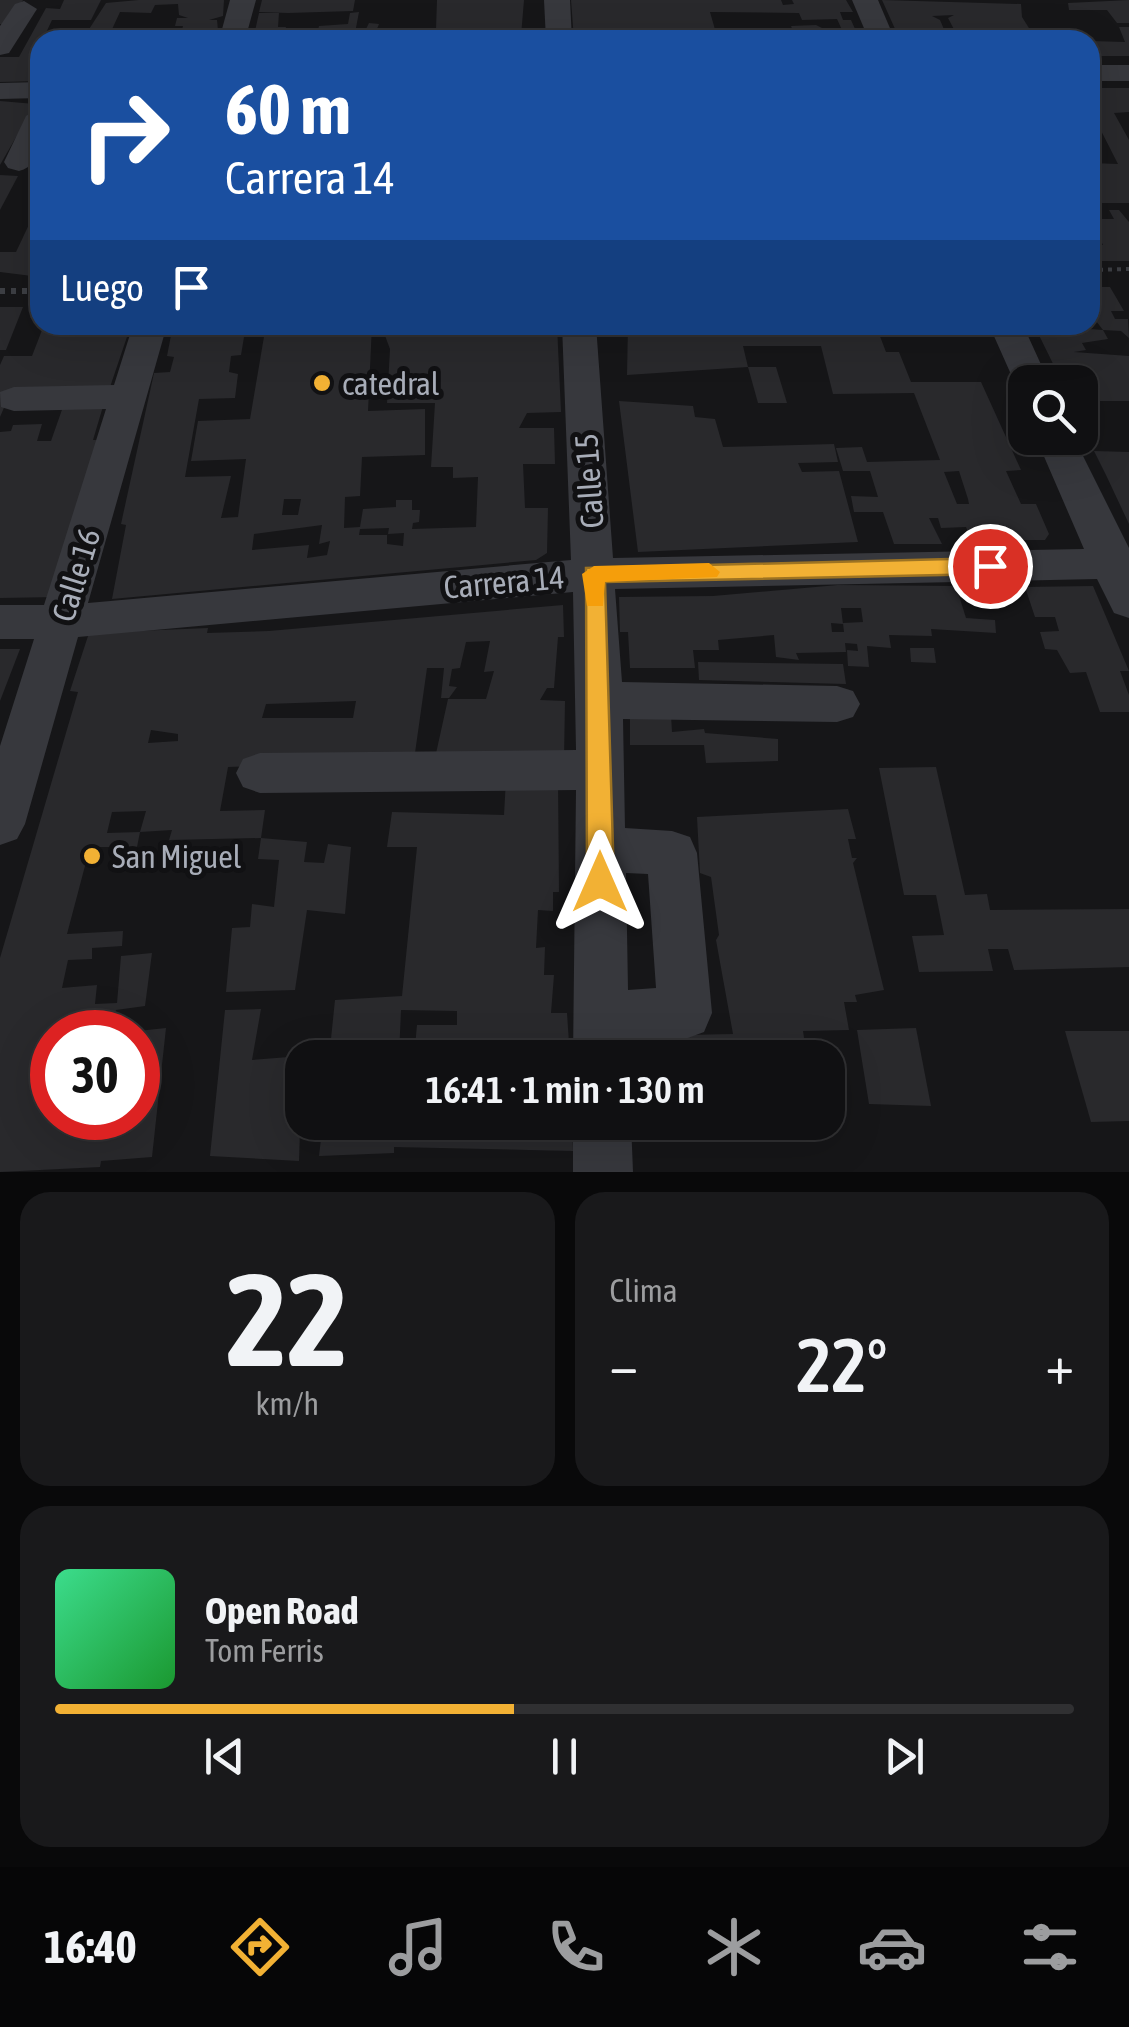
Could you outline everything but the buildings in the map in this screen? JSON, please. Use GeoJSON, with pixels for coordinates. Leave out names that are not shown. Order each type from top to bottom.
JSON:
{"type":"FeatureCollection","features":[{"type":"Feature","properties":{"kind":"street"},"geometry":{"type":"LineString","coordinates":[[235,30],[243,0]]}},
{"type":"Feature","properties":{"kind":"street"},"geometry":{"type":"LineString","coordinates":[[557,0],[559,30]]}},
{"type":"Feature","properties":{"kind":"street"},"geometry":{"type":"LineString","coordinates":[[864,0],[878,30]]}},
{"type":"Feature","properties":{"kind":"street"},"geometry":{"type":"LineString","coordinates":[[0,47],[24,10]]}},
{"type":"Feature","properties":{"kind":"street"},"geometry":{"type":"LineString","coordinates":[[1100,74],[1129,73]]}},
{"type":"Feature","properties":{"kind":"street"},"geometry":{"type":"LineString","coordinates":[[0,91],[30,90]]}},
{"type":"Feature","properties":{"kind":"street"},"geometry":{"type":"LineString","coordinates":[[19,162],[30,138]]}},
{"type":"Feature","properties":{"kind":"street","name":"Calle 16"},"geometry":{"type":"LineString","coordinates":[[0,824],[147,335]]}},
{"type":"Feature","properties":{"kind":"street","name":"Calle 15"},"geometry":{"type":"LineString","coordinates":[[581,335],[600,700],[601,1038]]}},
{"type":"Feature","properties":{"kind":"street"},"geometry":{"type":"LineString","coordinates":[[1010,335],[1024,365]]}},
{"type":"Feature","properties":{"kind":"street"},"geometry":{"type":"LineString","coordinates":[[14,398],[129,397]]}},
{"type":"Feature","properties":{"kind":"street"},"geometry":{"type":"LineString","coordinates":[[1065,455],[1119,563],[1129,602]]}},
{"type":"Feature","properties":{"kind":"street","name":"Carrera 14"},"geometry":{"type":"LineString","coordinates":[[0,622],[62,622],[594,574],[1119,563]]}},
{"type":"Feature","properties":{"kind":"street"},"geometry":{"type":"LineString","coordinates":[[600,700],[837,704]]}},
{"type":"Feature","properties":{"kind":"street"},"geometry":{"type":"LineString","coordinates":[[260,773],[600,770]]}},
{"type":"Feature","properties":{"kind":"street"},"geometry":{"type":"LineString","coordinates":[[600,849],[672,853],[685,1013],[601,1038]]}},
{"type":"Feature","properties":{"kind":"street"},"geometry":{"type":"LineString","coordinates":[[602,1140],[603,1172]]}},
{"type":"Feature","properties":{"kind":"path"},"geometry":{"type":"LineString","coordinates":[[1100,270],[1129,269]]}},
{"type":"Feature","properties":{"kind":"path"},"geometry":{"type":"LineString","coordinates":[[0,291],[30,291]]}},
{"type":"Feature","properties":{"kind":"slow traffic"},"geometry":{"type":"LineString","coordinates":[[595,600],[594,574],[709,572]]}},
{"type":"Feature","properties":{"kind":"place","name":"catedral"},"geometry":{"type":"Point","coordinates":[322,383]}},
{"type":"Feature","properties":{"kind":"place","name":"San Miguel"},"geometry":{"type":"Point","coordinates":[92,856]}},
{"type":"Feature","properties":{"kind":"route"},"geometry":{"type":"LineString","coordinates":[[600,882],[600,700],[594,574],[990,566]]}}]}
